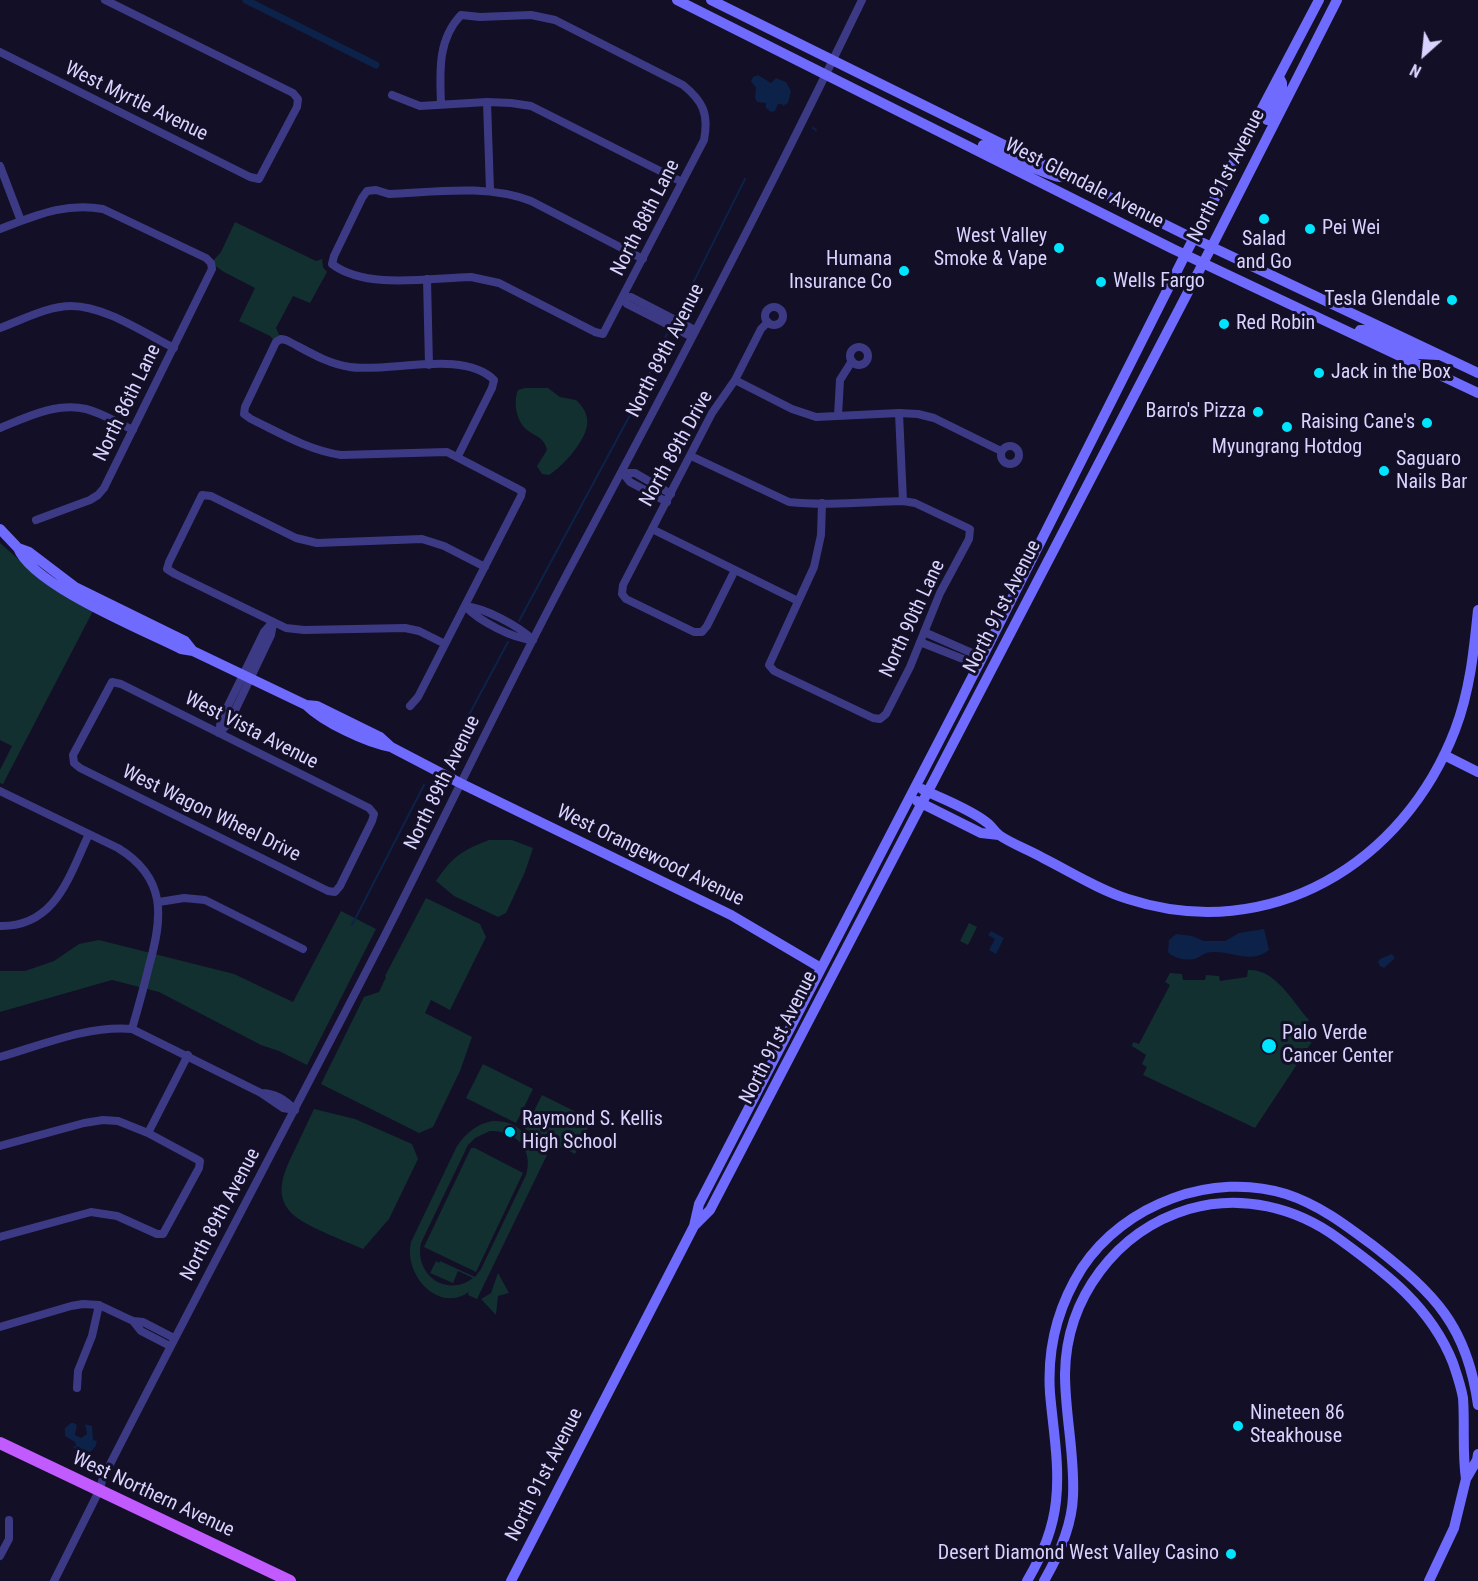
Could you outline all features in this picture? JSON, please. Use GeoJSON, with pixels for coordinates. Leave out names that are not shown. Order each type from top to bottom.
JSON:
{"type":"FeatureCollection","features":[{"type":"Feature","properties":{"kind":"main road","name":"West Glendale Avenue"},"geometry":{"type":"LineString","coordinates":[[677,0],[1185,255],[1478,393]]}},
{"type":"Feature","properties":{"kind":"main road","name":"West Glendale Avenue"},"geometry":{"type":"LineString","coordinates":[[711,0],[1018,153],[1478,373]]}},
{"type":"Feature","properties":{"kind":"main road","name":"North 91st Avenue"},"geometry":{"type":"LineString","coordinates":[[511,1581],[694,1226],[699,1204],[980,662],[1185,255],[1318,0]]}},
{"type":"Feature","properties":{"kind":"main road","name":"North 91st Avenue"},"geometry":{"type":"LineString","coordinates":[[694,1226],[710,1210],[1212,246],[1337,0]]}},
{"type":"Feature","properties":{"kind":"main road"},"geometry":{"type":"LineString","coordinates":[[1261,147],[1265,125],[1282,87],[1278,77]]}},
{"type":"Feature","properties":{"kind":"main road"},"geometry":{"type":"LineString","coordinates":[[951,137],[959,133],[1010,158],[1014,158],[1018,153]]}},
{"type":"Feature","properties":{"kind":"main road"},"geometry":{"type":"LineString","coordinates":[[1009,166],[1023,164],[1046,175],[1073,179]]}},
{"type":"Feature","properties":{"kind":"main road"},"geometry":{"type":"LineString","coordinates":[[1357,335],[1362,330],[1418,354],[1441,355]]}},
{"type":"Feature","properties":{"kind":"main road"},"geometry":{"type":"LineString","coordinates":[[1098,430],[1111,437]]}},
{"type":"Feature","properties":{"kind":"main road","name":"West Orangewood Avenue"},"geometry":{"type":"LineString","coordinates":[[0,529],[18,548],[29,552],[75,587],[185,641],[193,651],[306,705],[317,706],[380,737],[391,747],[460,783],[731,915],[821,968]]}},
{"type":"Feature","properties":{"kind":"main road"},"geometry":{"type":"LineString","coordinates":[[916,786],[986,822],[999,835],[1108,891],[1146,904],[1206,912],[1266,906],[1297,896],[1352,867],[1392,830],[1415,803],[1444,755],[1455,729],[1467,692],[1478,610]]}},
{"type":"Feature","properties":{"kind":"main road"},"geometry":{"type":"LineString","coordinates":[[972,705],[972,691],[984,668],[980,662]]}},
{"type":"Feature","properties":{"kind":"main road"},"geometry":{"type":"LineString","coordinates":[[1444,755],[1478,772]]}},
{"type":"Feature","properties":{"kind":"main road"},"geometry":{"type":"LineString","coordinates":[[910,797],[981,833],[999,835]]}},
{"type":"Feature","properties":{"kind":"main road"},"geometry":{"type":"LineString","coordinates":[[800,1037],[805,1015],[820,984],[821,968]]}},
{"type":"Feature","properties":{"kind":"main road"},"geometry":{"type":"LineString","coordinates":[[734,1137],[745,1142]]}},
{"type":"Feature","properties":{"kind":"main road"},"geometry":{"type":"LineString","coordinates":[[1027,1581],[1044,1548],[1054,1518],[1056,1501],[1057,1457],[1050,1392],[1051,1357],[1057,1323],[1072,1285],[1091,1256],[1125,1224],[1158,1204],[1197,1192],[1235,1188],[1271,1191],[1297,1198],[1335,1217],[1407,1272],[1429,1293],[1454,1328],[1476,1378],[1477,1397],[1462,1396]]}},
{"type":"Feature","properties":{"kind":"main road"},"geometry":{"type":"LineString","coordinates":[[1044,1581],[1064,1539],[1071,1512],[1072,1456],[1066,1362],[1072,1328],[1085,1294],[1103,1265],[1132,1238],[1154,1223],[1198,1207],[1227,1203],[1269,1206],[1295,1214],[1331,1233],[1394,1281],[1417,1303],[1440,1336],[1459,1381],[1462,1396],[1463,1456],[1466,1479]]}},
{"type":"Feature","properties":{"kind":"main road"},"geometry":{"type":"LineString","coordinates":[[1459,1381],[1476,1378]]}},
{"type":"Feature","properties":{"kind":"main road","name":"West Northern Avenue"},"geometry":{"type":"LineString","coordinates":[[0,1443],[290,1581]]}},
{"type":"Feature","properties":{"kind":"main road"},"geometry":{"type":"LineString","coordinates":[[1429,1581],[1454,1528],[1466,1479],[1478,1454]]}},
{"type":"Feature","properties":{"kind":"main road"},"geometry":{"type":"LineString","coordinates":[[1057,1457],[1072,1456]]}},
{"type":"Feature","properties":{"kind":"street","name":"West Myrtle Avenue"},"geometry":{"type":"LineString","coordinates":[[0,52],[250,177],[259,179],[297,107],[298,99],[293,93],[105,0]]}},
{"type":"Feature","properties":{"kind":"street","name":"North 89th Avenue"},"geometry":{"type":"LineString","coordinates":[[54,1581],[172,1342],[295,1110],[533,640],[623,472],[787,154],[862,0]]}},
{"type":"Feature","properties":{"kind":"street","name":"North 88th Lane"},"geometry":{"type":"LineString","coordinates":[[427,279],[471,277],[499,283],[603,334],[704,140],[707,126],[705,113],[693,94],[682,85],[555,20],[531,15],[480,18],[460,15],[442,49],[441,104]]}},
{"type":"Feature","properties":{"kind":"street"},"geometry":{"type":"LineString","coordinates":[[392,95],[420,106],[487,102],[520,104],[540,109],[682,182]]}},
{"type":"Feature","properties":{"kind":"street"},"geometry":{"type":"LineString","coordinates":[[487,102],[490,190]]}},
{"type":"Feature","properties":{"kind":"street"},"geometry":{"type":"LineString","coordinates":[[0,166],[21,221],[0,229]]}},
{"type":"Feature","properties":{"kind":"street"},"geometry":{"type":"LineString","coordinates":[[429,365],[427,279],[369,279],[339,270],[332,264],[338,246],[367,191],[376,190],[389,194],[490,190],[512,194],[531,201],[643,259]]}},
{"type":"Feature","properties":{"kind":"street","name":"North 86th Lane"},"geometry":{"type":"LineString","coordinates":[[21,221],[51,211],[77,206],[103,209],[211,263],[212,269],[104,488],[98,495],[36,520]]}},
{"type":"Feature","properties":{"kind":"street"},"geometry":{"type":"LineString","coordinates":[[623,298],[627,304],[694,334]]}},
{"type":"Feature","properties":{"kind":"street"},"geometry":{"type":"LineString","coordinates":[[0,328],[54,309],[70,306],[83,307],[102,312],[174,348]]}},
{"type":"Feature","properties":{"kind":"street","name":"North 89th Drive"},"geometry":{"type":"LineString","coordinates":[[735,570],[702,632],[694,632],[626,599],[622,594],[623,585],[712,413],[735,380],[768,322]]}},
{"type":"Feature","properties":{"kind":"street"},"geometry":{"type":"LineString","coordinates":[[410,706],[418,697],[445,645],[522,490],[447,452],[341,455],[324,453],[244,414],[245,407],[276,342],[280,339],[331,362],[350,367],[429,365],[471,368],[488,374],[495,380],[458,456]]}},
{"type":"Feature","properties":{"kind":"street"},"geometry":{"type":"LineString","coordinates":[[838,416],[840,380],[852,362]]}},
{"type":"Feature","properties":{"kind":"street"},"geometry":{"type":"LineString","coordinates":[[735,380],[792,409],[816,417],[918,414],[934,418],[1001,451]]}},
{"type":"Feature","properties":{"kind":"street"},"geometry":{"type":"LineString","coordinates":[[0,428],[55,408],[69,406],[86,409],[133,430]]}},
{"type":"Feature","properties":{"kind":"street"},"geometry":{"type":"LineString","coordinates":[[691,456],[789,502],[806,504],[903,501],[899,414]]}},
{"type":"Feature","properties":{"kind":"street"},"geometry":{"type":"LineString","coordinates":[[623,472],[635,472],[669,498]]}},
{"type":"Feature","properties":{"kind":"street"},"geometry":{"type":"LineString","coordinates":[[445,645],[419,631],[405,628],[304,630],[285,628],[168,569],[169,562],[202,495],[211,496],[296,538],[317,543],[422,539],[444,546],[485,567]]}},
{"type":"Feature","properties":{"kind":"street","name":"North 90th Lane"},"geometry":{"type":"LineString","coordinates":[[798,601],[769,665],[774,670],[873,718],[880,719],[886,714],[940,593],[969,539],[970,529],[915,503],[903,501]]}},
{"type":"Feature","properties":{"kind":"street"},"geometry":{"type":"LineString","coordinates":[[652,529],[798,601],[814,567],[821,535],[822,503]]}},
{"type":"Feature","properties":{"kind":"street"},"geometry":{"type":"LineString","coordinates":[[465,606],[474,615],[522,640],[533,640]]}},
{"type":"Feature","properties":{"kind":"street"},"geometry":{"type":"LineString","coordinates":[[219,733],[229,723],[247,677],[271,635],[273,623]]}},
{"type":"Feature","properties":{"kind":"street"},"geometry":{"type":"LineString","coordinates":[[924,632],[972,653],[980,662]]}},
{"type":"Feature","properties":{"kind":"street"},"geometry":{"type":"LineString","coordinates":[[920,642],[968,661],[980,662]]}},
{"type":"Feature","properties":{"kind":"street","name":"West Vista Avenue"},"geometry":{"type":"LineString","coordinates":[[74,763],[73,755],[112,682],[121,684],[369,808],[374,814],[335,892]]}},
{"type":"Feature","properties":{"kind":"street","name":"West Wagon Wheel Drive"},"geometry":{"type":"LineString","coordinates":[[74,763],[328,891],[335,892]]}},
{"type":"Feature","properties":{"kind":"street"},"geometry":{"type":"LineString","coordinates":[[0,792],[118,848],[135,860],[151,881],[159,902],[158,933],[132,1029]]}},
{"type":"Feature","properties":{"kind":"street"},"geometry":{"type":"LineString","coordinates":[[0,926],[25,923],[40,916],[52,906],[89,834]]}},
{"type":"Feature","properties":{"kind":"street"},"geometry":{"type":"LineString","coordinates":[[159,902],[184,898],[205,900],[303,949]]}},
{"type":"Feature","properties":{"kind":"street"},"geometry":{"type":"LineString","coordinates":[[0,1057],[88,1032],[118,1028],[132,1029],[261,1093],[283,1108],[295,1110]]}},
{"type":"Feature","properties":{"kind":"street"},"geometry":{"type":"LineString","coordinates":[[148,1133],[188,1055]]}},
{"type":"Feature","properties":{"kind":"street"},"geometry":{"type":"LineString","coordinates":[[0,1146],[103,1120],[130,1124],[200,1161],[199,1168],[163,1234],[157,1234],[117,1215],[91,1212],[0,1237]]}},
{"type":"Feature","properties":{"kind":"street"},"geometry":{"type":"LineString","coordinates":[[76,1388],[78,1371],[92,1336],[99,1305]]}},
{"type":"Feature","properties":{"kind":"street"},"geometry":{"type":"LineString","coordinates":[[0,1327],[70,1306],[99,1305],[133,1321],[141,1331],[172,1342]]}},
{"type":"Feature","properties":{"kind":"street"},"geometry":{"type":"LineString","coordinates":[[0,1556],[9,1539],[9,1520]]}},
{"type":"Feature","properties":{"kind":"green space"},"geometry":{"type":"Polygon","coordinates":[[[235,222],[316,261],[322,259],[323,267],[327,272],[310,303],[293,296],[276,328],[281,339],[276,342],[270,336],[239,321],[255,288],[211,263],[221,252],[235,222]]]}},
{"type":"Feature","properties":{"kind":"green space"},"geometry":{"type":"Polygon","coordinates":[[[548,388],[560,397],[576,400],[586,415],[587,426],[577,447],[549,475],[542,474],[537,466],[547,450],[546,446],[542,440],[523,426],[516,411],[518,390],[548,388]]]}},
{"type":"Feature","properties":{"kind":"green space"},"geometry":{"type":"Polygon","coordinates":[[[0,543],[41,579],[93,611],[3,784],[0,783],[0,770],[12,746],[0,740],[0,543]]]}},
{"type":"Feature","properties":{"kind":"green space"},"geometry":{"type":"Polygon","coordinates":[[[489,840],[512,840],[533,848],[525,872],[506,913],[498,917],[454,896],[436,881],[458,855],[489,840]]]}},
{"type":"Feature","properties":{"kind":"green space"},"geometry":{"type":"Polygon","coordinates":[[[426,898],[480,924],[486,937],[450,1010],[431,1000],[425,1013],[472,1037],[460,1071],[433,1127],[419,1133],[321,1084],[364,997],[379,992],[426,898]]]}},
{"type":"Feature","properties":{"kind":"green space"},"geometry":{"type":"Polygon","coordinates":[[[341,911],[376,929],[307,1065],[261,1045],[159,992],[112,980],[0,1012],[0,971],[25,971],[54,961],[79,944],[99,940],[234,974],[293,1002],[341,911]]]}},
{"type":"Feature","properties":{"kind":"green space"},"geometry":{"type":"Polygon","coordinates":[[[969,923],[977,927],[968,945],[960,941],[969,923]]]}},
{"type":"Feature","properties":{"kind":"green space"},"geometry":{"type":"Polygon","coordinates":[[[1248,970],[1267,974],[1283,987],[1309,1020],[1305,1026],[1315,1037],[1255,1128],[1143,1075],[1147,1067],[1142,1064],[1146,1055],[1132,1046],[1133,1042],[1139,1044],[1170,985],[1165,982],[1170,973],[1182,974],[1183,980],[1205,980],[1206,975],[1219,976],[1220,981],[1247,977],[1248,970]]]}},
{"type":"Feature","properties":{"kind":"green space"},"geometry":{"type":"Polygon","coordinates":[[[483,1064],[533,1089],[516,1123],[466,1098],[483,1064]]]}},
{"type":"Feature","properties":{"kind":"green space"},"geometry":{"type":"Polygon","coordinates":[[[542,1095],[592,1120],[575,1154],[525,1129],[542,1095]]]}},
{"type":"Feature","properties":{"kind":"green space"},"geometry":{"type":"Polygon","coordinates":[[[314,1109],[355,1119],[412,1144],[418,1159],[389,1219],[363,1249],[302,1221],[288,1209],[283,1201],[284,1174],[314,1109]]]}},
{"type":"Feature","properties":{"kind":"green space"},"geometry":{"type":"Polygon","coordinates":[[[492,1121],[512,1124],[547,1155],[477,1299],[468,1295],[469,1292],[457,1297],[446,1298],[425,1287],[418,1278],[412,1266],[411,1242],[457,1146],[472,1130],[492,1121]],[[490,1131],[475,1138],[468,1145],[421,1243],[420,1255],[423,1265],[435,1280],[443,1284],[463,1284],[473,1278],[458,1271],[453,1283],[430,1273],[436,1261],[475,1277],[526,1175],[527,1157],[521,1143],[508,1134],[490,1131]]]}},
{"type":"Feature","properties":{"kind":"green space"},"geometry":{"type":"Polygon","coordinates":[[[471,1148],[523,1173],[476,1272],[424,1247],[471,1148]]]}},
{"type":"Feature","properties":{"kind":"green space"},"geometry":{"type":"Polygon","coordinates":[[[498,1273],[509,1293],[498,1296],[496,1315],[481,1299],[491,1293],[498,1273]]]}},
{"type":"Feature","properties":{"kind":"water"},"geometry":{"type":"Polygon","coordinates":[[[758,75],[771,83],[776,78],[786,82],[791,91],[788,103],[783,106],[778,104],[775,111],[771,112],[766,108],[766,103],[757,102],[756,88],[751,81],[758,75]]]}},
{"type":"Feature","properties":{"kind":"water"},"geometry":{"type":"Polygon","coordinates":[[[1264,929],[1269,950],[1256,956],[1211,952],[1187,960],[1168,952],[1169,940],[1176,934],[1192,936],[1204,941],[1225,941],[1239,933],[1264,929]]]}},
{"type":"Feature","properties":{"kind":"water"},"geometry":{"type":"Polygon","coordinates":[[[991,931],[1004,938],[996,954],[989,950],[995,939],[988,935],[991,931]]]}},
{"type":"Feature","properties":{"kind":"water"},"geometry":{"type":"Polygon","coordinates":[[[1392,954],[1395,958],[1384,968],[1380,966],[1378,962],[1380,959],[1392,954]]]}},
{"type":"Feature","properties":{"kind":"water"},"geometry":{"type":"Polygon","coordinates":[[[71,1423],[77,1425],[75,1435],[81,1438],[87,1434],[85,1424],[92,1426],[93,1440],[97,1441],[91,1452],[80,1453],[73,1447],[76,1446],[75,1442],[65,1436],[65,1428],[71,1423]]]}},
{"type":"Feature","properties":{"kind":"waterway"},"geometry":{"type":"LineString","coordinates":[[246,0],[376,65]]}},
{"type":"Feature","properties":{"kind":"waterway"},"geometry":{"type":"LineString","coordinates":[[678,313],[745,179]]}},
{"type":"Feature","properties":{"kind":"waterway"},"geometry":{"type":"LineString","coordinates":[[519,621],[636,404],[667,334]]}},
{"type":"Feature","properties":{"kind":"waterway"},"geometry":{"type":"LineString","coordinates":[[448,754],[508,642]]}},
{"type":"Feature","properties":{"kind":"waterway"},"geometry":{"type":"LineString","coordinates":[[352,925],[424,785]]}},
{"type":"Feature","properties":{"kind":"place","name":"Salad and Go"},"geometry":{"type":"Point","coordinates":[1264,219]}},
{"type":"Feature","properties":{"kind":"place","name":"Pei Wei"},"geometry":{"type":"Point","coordinates":[1310,229]}},
{"type":"Feature","properties":{"kind":"place","name":"West Valley Smoke & Vape"},"geometry":{"type":"Point","coordinates":[1059,248]}},
{"type":"Feature","properties":{"kind":"place","name":"Humana Insurance Co"},"geometry":{"type":"Point","coordinates":[904,271]}},
{"type":"Feature","properties":{"kind":"place","name":"Wells Fargo"},"geometry":{"type":"Point","coordinates":[1101,282]}},
{"type":"Feature","properties":{"kind":"place","name":"Tesla Glendale"},"geometry":{"type":"Point","coordinates":[1452,300]}},
{"type":"Feature","properties":{"kind":"place","name":"Red Robin"},"geometry":{"type":"Point","coordinates":[1224,324]}},
{"type":"Feature","properties":{"kind":"place","name":"Jack in the Box"},"geometry":{"type":"Point","coordinates":[1319,373]}},
{"type":"Feature","properties":{"kind":"place","name":"Barro's Pizza"},"geometry":{"type":"Point","coordinates":[1258,412]}},
{"type":"Feature","properties":{"kind":"place","name":"Raising Cane's"},"geometry":{"type":"Point","coordinates":[1427,423]}},
{"type":"Feature","properties":{"kind":"place","name":"Myungrang Hotdog"},"geometry":{"type":"Point","coordinates":[1287,427]}},
{"type":"Feature","properties":{"kind":"place","name":"Saguaro Nails Bar"},"geometry":{"type":"Point","coordinates":[1384,471]}},
{"type":"Feature","properties":{"kind":"place","name":"Palo Verde Cancer Center"},"geometry":{"type":"Point","coordinates":[1269,1046]}},
{"type":"Feature","properties":{"kind":"place","name":"Raymond S. Kellis High School"},"geometry":{"type":"Point","coordinates":[510,1132]}},
{"type":"Feature","properties":{"kind":"place","name":"Nineteen 86 Steakhouse"},"geometry":{"type":"Point","coordinates":[1238,1426]}},
{"type":"Feature","properties":{"kind":"place","name":"Desert Diamond West Valley Casino"},"geometry":{"type":"Point","coordinates":[1231,1554]}}]}
